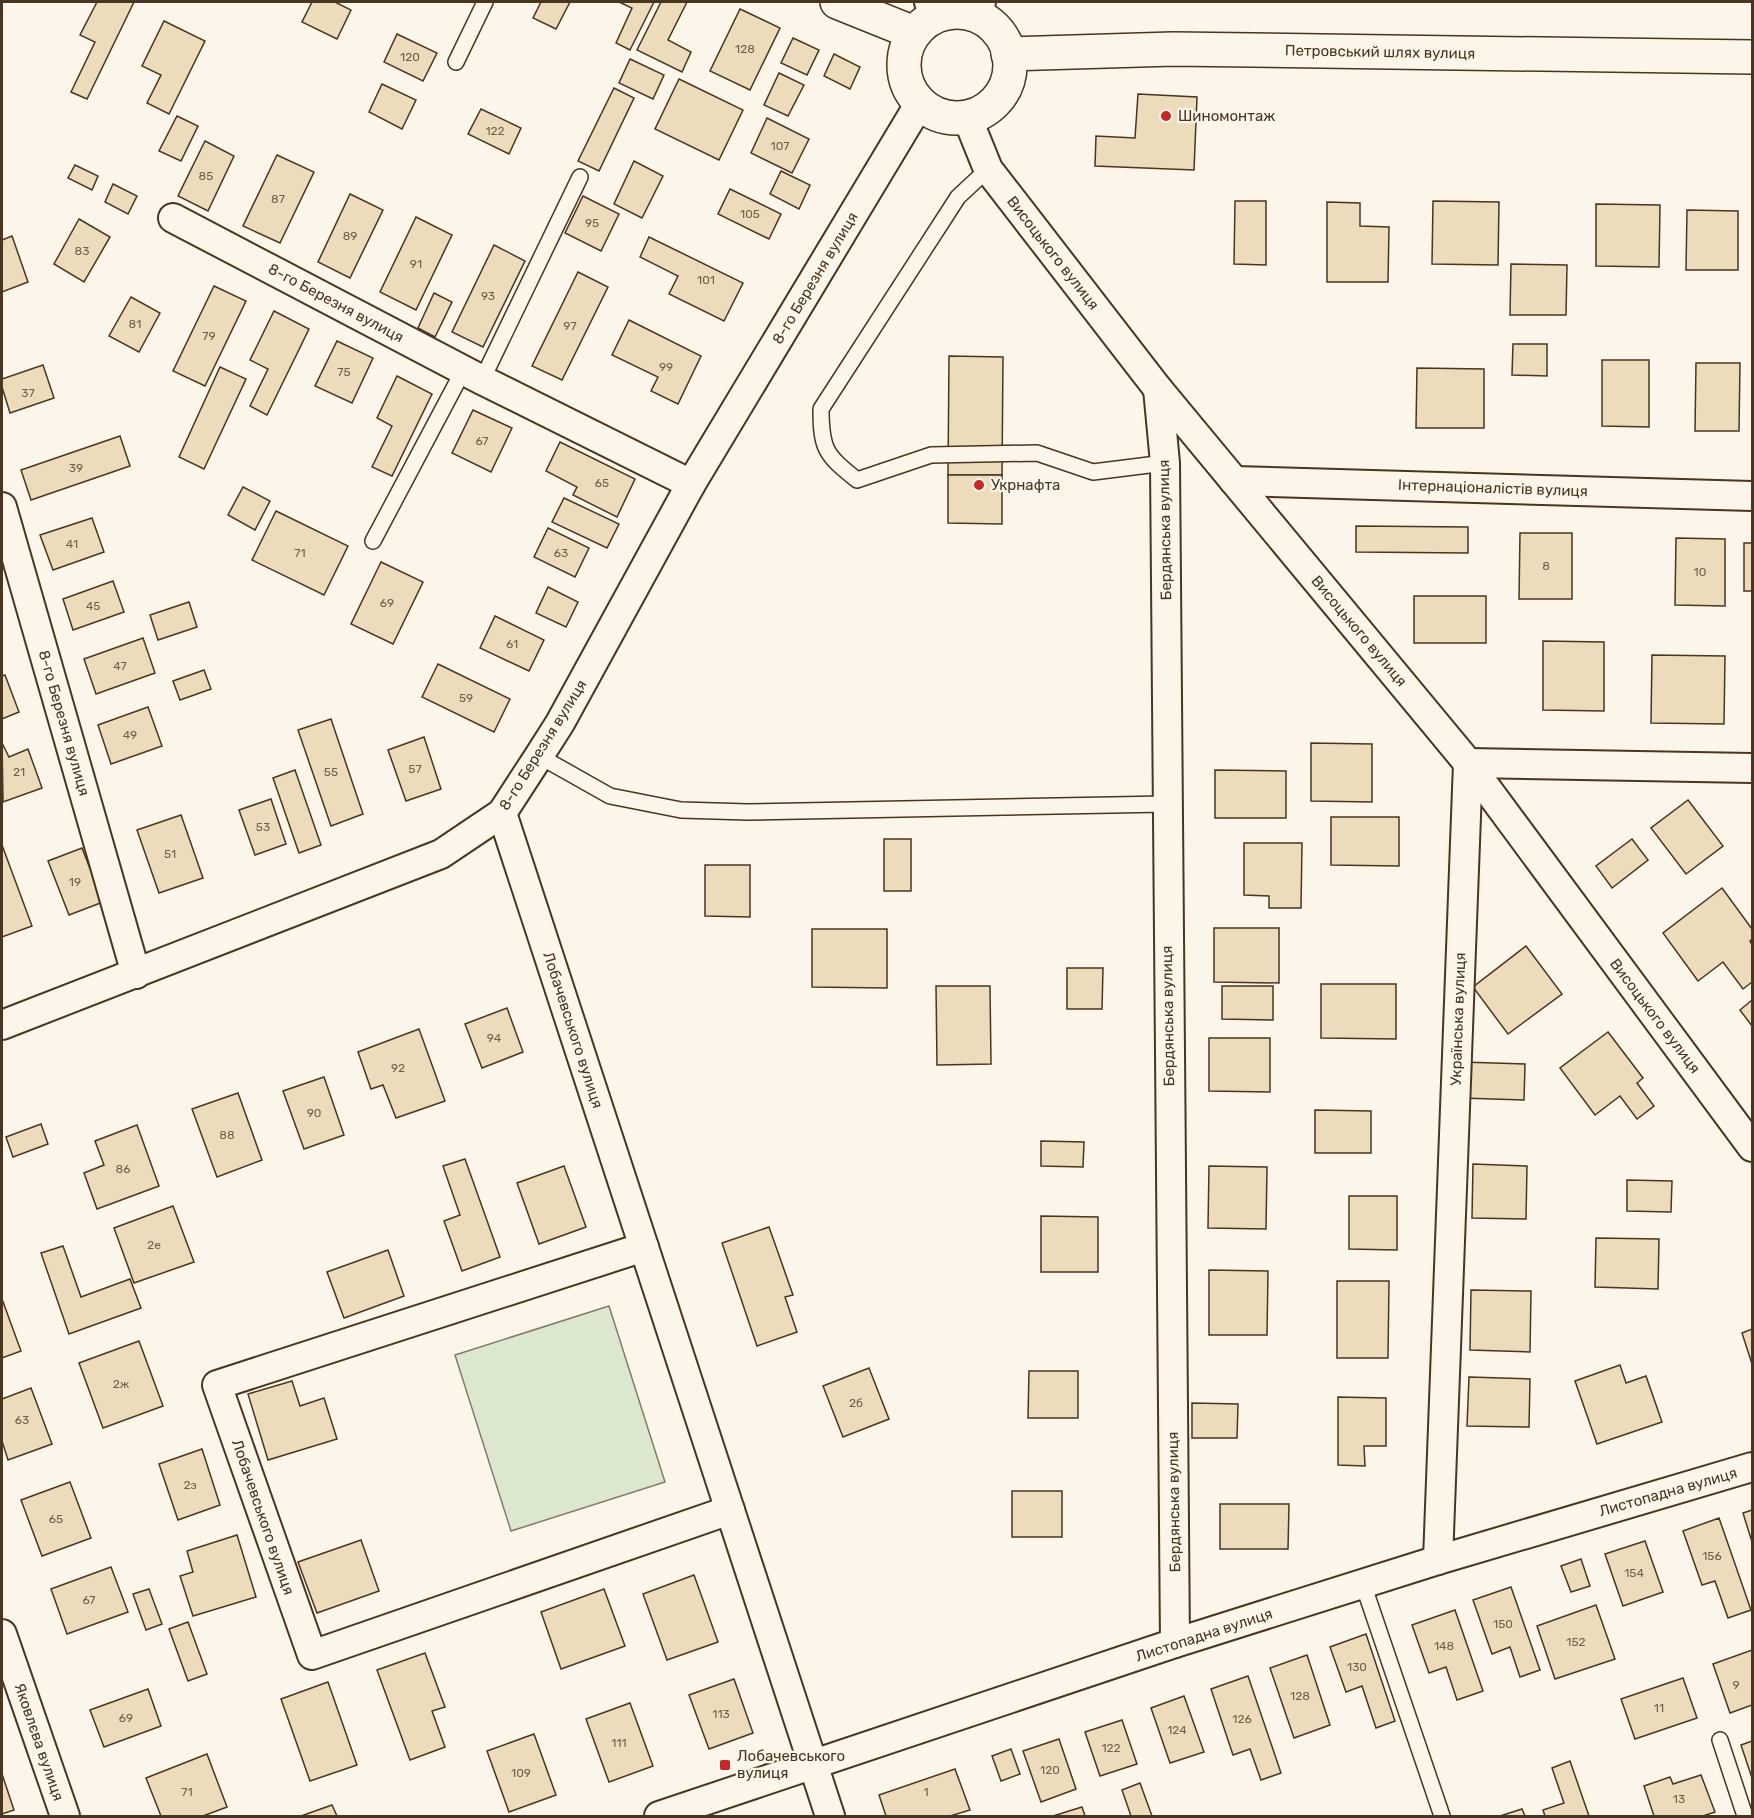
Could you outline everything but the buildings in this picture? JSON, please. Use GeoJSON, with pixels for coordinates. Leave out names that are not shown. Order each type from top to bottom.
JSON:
{"type":"FeatureCollection","features":[{"type":"Feature","properties":{"kind":"street"},"geometry":{"type":"LineString","coordinates":[[837,2],[926,17],[977,8],[996,30],[1008,54],[1007,82],[1000,94],[980,112],[967,117],[940,115],[920,103],[909,88],[905,75],[907,47],[926,17]]}},
{"type":"Feature","properties":{"kind":"street","name":"Петровський шлях вулиця"},"geometry":{"type":"LineString","coordinates":[[1008,54],[1173,49],[1752,57]]}},
{"type":"Feature","properties":{"kind":"street","name":"8-го Березня вулиця"},"geometry":{"type":"LineString","coordinates":[[2,1025],[441,854],[502,813],[539,756],[691,484],[920,103]]}},
{"type":"Feature","properties":{"kind":"street","name":"Висоцького вулиця"},"geometry":{"type":"LineString","coordinates":[[967,117],[988,169],[1158,389],[1468,763],[1752,1147]]}},
{"type":"Feature","properties":{"kind":"street","name":"8-го Березня вулиця"},"geometry":{"type":"LineString","coordinates":[[174,218],[472,376],[691,484]]}},
{"type":"Feature","properties":{"kind":"street","name":"Бердянська вулиця"},"geometry":{"type":"LineString","coordinates":[[1158,389],[1165,463],[1166,804],[1175,1643]]}},
{"type":"Feature","properties":{"kind":"street","name":"Інтернаціоналістів вулиця"},"geometry":{"type":"LineString","coordinates":[[1234,481],[1752,496]]}},
{"type":"Feature","properties":{"kind":"street","name":"8-го Березня вулиця"},"geometry":{"type":"LineString","coordinates":[[2,507],[136,974]]}},
{"type":"Feature","properties":{"kind":"street"},"geometry":{"type":"LineString","coordinates":[[1468,763],[1752,768]]}},
{"type":"Feature","properties":{"kind":"street","name":"Українська вулиця"},"geometry":{"type":"LineString","coordinates":[[1438,1560],[1468,763]]}},
{"type":"Feature","properties":{"kind":"street","name":"Лобачевського вулиця"},"geometry":{"type":"LineString","coordinates":[[502,813],[830,1816]]}},
{"type":"Feature","properties":{"kind":"street","name":"Лобачевського вулиця"},"geometry":{"type":"LineString","coordinates":[[644,1247],[217,1385],[312,1655],[730,1510]]}},
{"type":"Feature","properties":{"kind":"street","name":"Листопадна вулиця"},"geometry":{"type":"LineString","coordinates":[[659,1816],[1175,1643],[1438,1560],[1752,1467]]}},
{"type":"Feature","properties":{"kind":"street","name":"Яковлєва вулиця"},"geometry":{"type":"LineString","coordinates":[[2,1634],[65,1816]]}},
{"type":"Feature","properties":{"kind":"lane"},"geometry":{"type":"LineString","coordinates":[[456,62],[485,2]]}},
{"type":"Feature","properties":{"kind":"lane"},"geometry":{"type":"LineString","coordinates":[[988,169],[957,197],[821,409],[821,435],[830,458],[857,480],[932,455],[1037,453],[1093,472],[1165,463]]}},
{"type":"Feature","properties":{"kind":"lane"},"geometry":{"type":"LineString","coordinates":[[373,541],[472,376],[580,177]]}},
{"type":"Feature","properties":{"kind":"lane"},"geometry":{"type":"LineString","coordinates":[[539,756],[610,796],[681,810],[748,812],[1166,804]]}},
{"type":"Feature","properties":{"kind":"lane"},"geometry":{"type":"LineString","coordinates":[[1363,1584],[1442,1816]]}},
{"type":"Feature","properties":{"kind":"lane"},"geometry":{"type":"LineString","coordinates":[[1720,1740],[1745,1816]]}},
{"type":"Feature","properties":{"kind":"green space"},"geometry":{"type":"Polygon","coordinates":[[[609,1306],[665,1482],[511,1531],[455,1355],[609,1306]]]}},
{"type":"Feature","properties":{"kind":"place","name":"Шиномонтаж"},"geometry":{"type":"Point","coordinates":[1166,116]}},
{"type":"Feature","properties":{"kind":"place","name":"Укрнафта"},"geometry":{"type":"Point","coordinates":[979,485]}},
{"type":"Feature","properties":{"kind":"place","name":"Лобачевського вулиця"},"geometry":{"type":"Point","coordinates":[725,1765]}}]}
